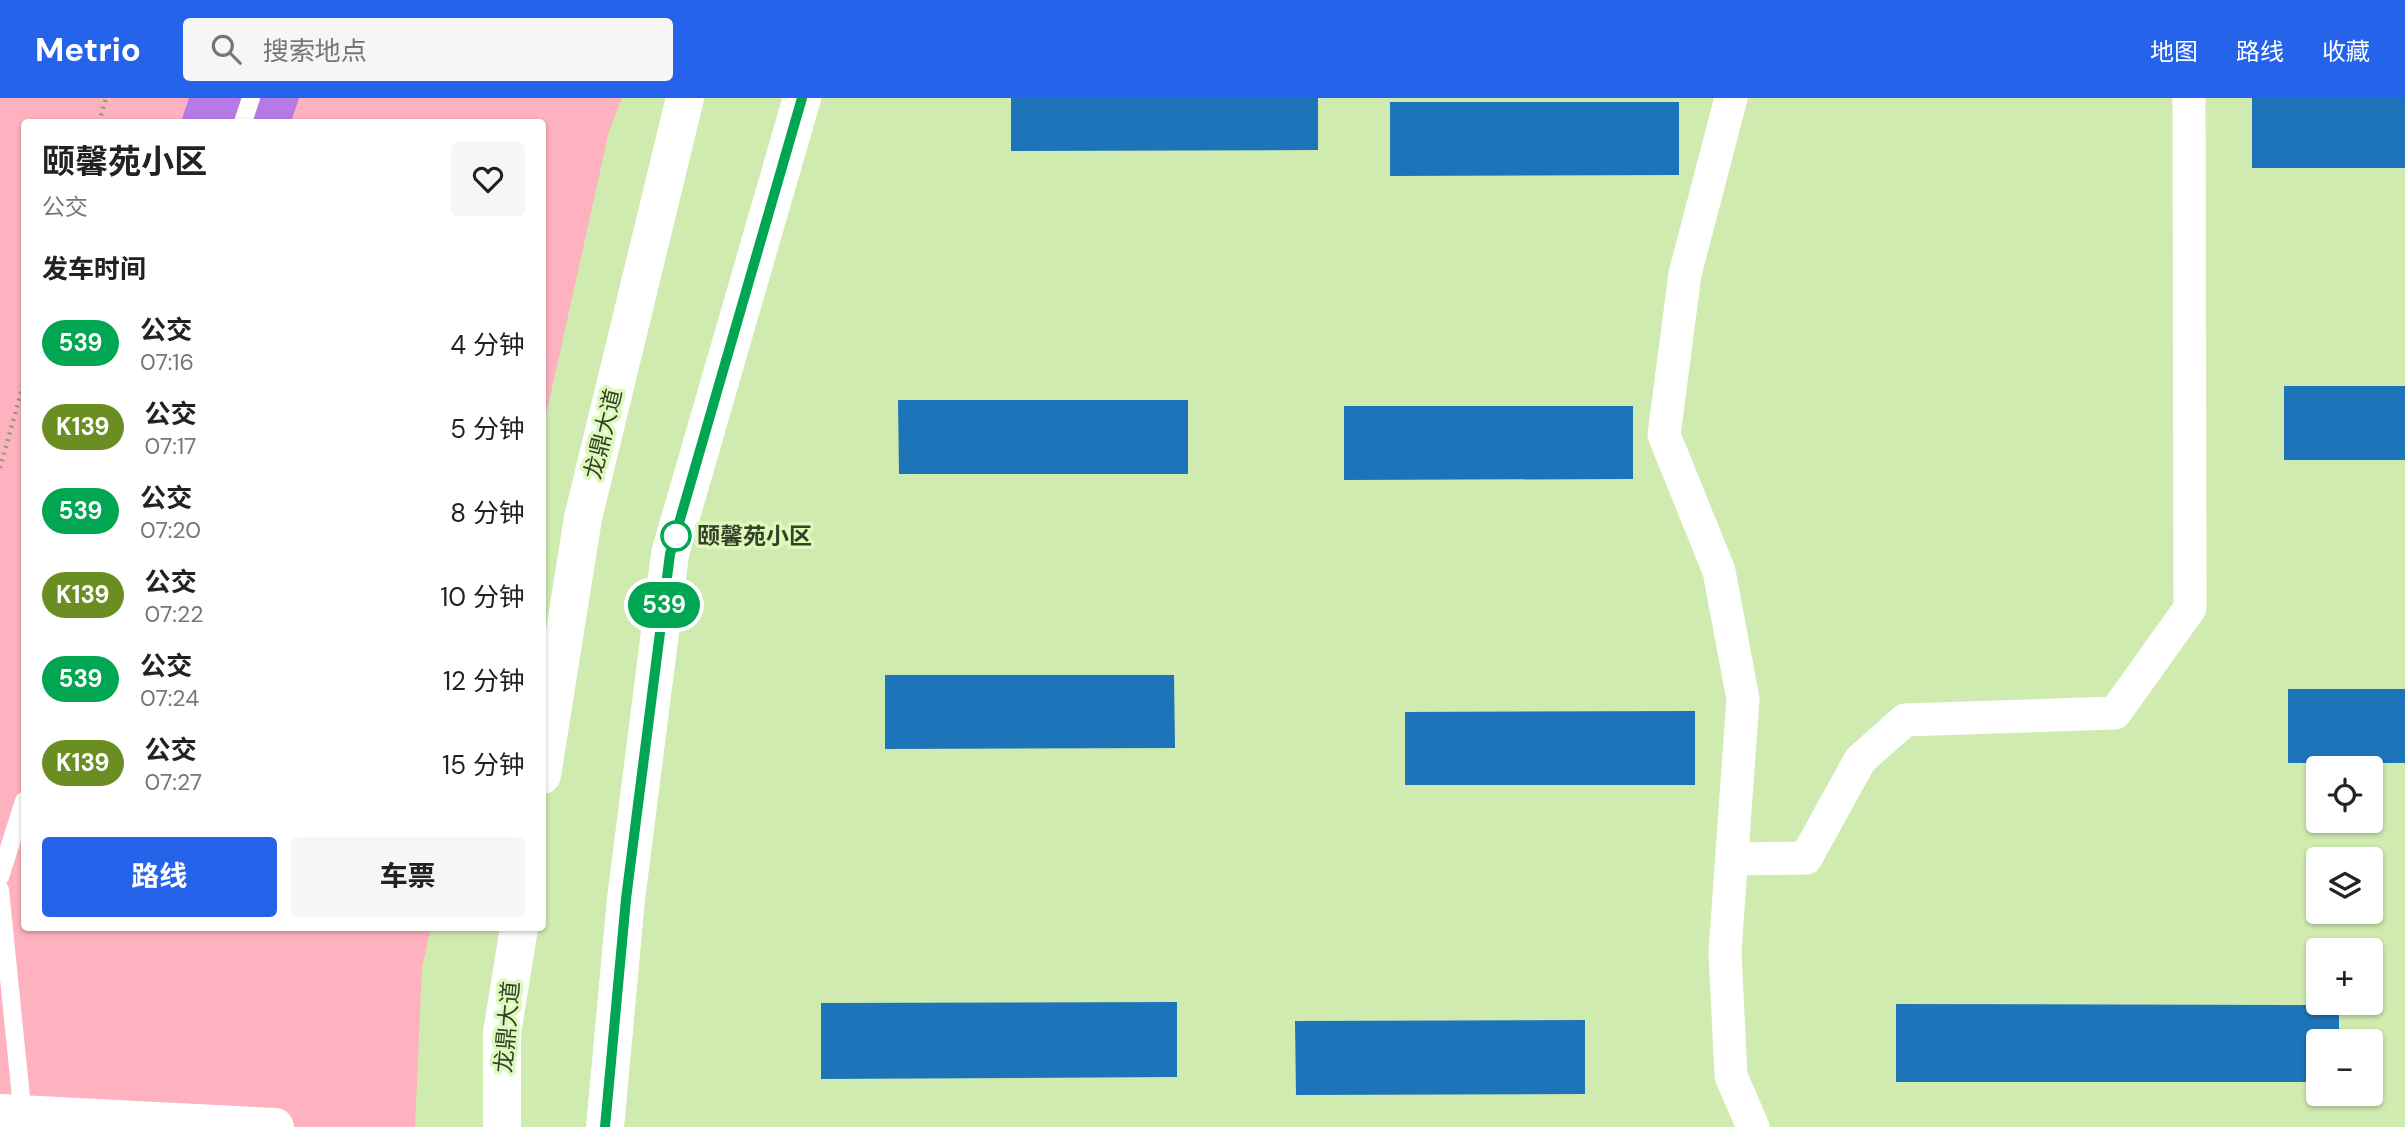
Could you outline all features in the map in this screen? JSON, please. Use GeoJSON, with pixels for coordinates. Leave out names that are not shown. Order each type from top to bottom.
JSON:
{"type":"FeatureCollection","features":[{"type":"Feature","properties":{"kind":"main road","name":"龙鼎大道"},"geometry":{"type":"LineString","coordinates":[[546,750],[583,518],[685,98]]}},
{"type":"Feature","properties":{"kind":"main road"},"geometry":{"type":"LineString","coordinates":[[606,1127],[626,899],[670,554],[802,98]]}},
{"type":"Feature","properties":{"kind":"main road","name":"龙鼎大道"},"geometry":{"type":"LineString","coordinates":[[502,1127],[502,1033],[519,931]]}},
{"type":"Feature","properties":{"kind":"main road"},"geometry":{"type":"LineString","coordinates":[[0,1113],[275,1127]]}},
{"type":"Feature","properties":{"kind":"street"},"geometry":{"type":"LineString","coordinates":[[1731,98],[1685,274],[1664,435],[1719,571],[1743,699],[1725,952],[1731,1076],[1753,1127]]}},
{"type":"Feature","properties":{"kind":"street"},"geometry":{"type":"LineString","coordinates":[[1732,859],[1807,858],[1860,760],[1905,720],[2115,713],[2190,608],[2189,98]]}},
{"type":"Feature","properties":{"kind":"lane"},"geometry":{"type":"LineString","coordinates":[[244,119],[251,98]]}},
{"type":"Feature","properties":{"kind":"lane"},"geometry":{"type":"LineString","coordinates":[[0,877],[21,810]]}},
{"type":"Feature","properties":{"kind":"lane"},"geometry":{"type":"LineString","coordinates":[[0,890],[24,1127]]}},
{"type":"Feature","properties":{"kind":"path"},"geometry":{"type":"LineString","coordinates":[[100,119],[106,98]]}},
{"type":"Feature","properties":{"kind":"path"},"geometry":{"type":"LineString","coordinates":[[0,468],[21,393]]}},
{"type":"Feature","properties":{"kind":"shaded area"},"geometry":{"type":"Polygon","coordinates":[[[0,98],[622,98],[609,131],[546,415],[546,119],[21,119],[21,931],[430,931],[422,967],[415,1127],[0,1127],[0,98]]]}},
{"type":"Feature","properties":{"kind":"shaded area"},"geometry":{"type":"Polygon","coordinates":[[[189,98],[299,98],[292,119],[182,119],[189,98]]]}},
{"type":"Feature","properties":{"kind":"building"},"geometry":{"type":"Polygon","coordinates":[[[1011,98],[1318,98],[1318,150],[1011,151],[1011,98]]]}},
{"type":"Feature","properties":{"kind":"building"},"geometry":{"type":"Polygon","coordinates":[[[2252,98],[2405,98],[2405,168],[2252,168],[2252,98]]]}},
{"type":"Feature","properties":{"kind":"building"},"geometry":{"type":"Polygon","coordinates":[[[1390,102],[1679,102],[1679,175],[1390,176],[1390,102]]]}},
{"type":"Feature","properties":{"kind":"building"},"geometry":{"type":"Polygon","coordinates":[[[2284,386],[2405,386],[2405,460],[2284,460],[2284,386]]]}},
{"type":"Feature","properties":{"kind":"building"},"geometry":{"type":"Polygon","coordinates":[[[898,400],[1188,400],[1188,474],[899,474],[898,400]]]}},
{"type":"Feature","properties":{"kind":"building"},"geometry":{"type":"Polygon","coordinates":[[[1344,406],[1633,406],[1633,479],[1344,480],[1344,406]]]}},
{"type":"Feature","properties":{"kind":"building"},"geometry":{"type":"Polygon","coordinates":[[[885,675],[1174,675],[1175,748],[885,749],[885,675]]]}},
{"type":"Feature","properties":{"kind":"building"},"geometry":{"type":"Polygon","coordinates":[[[2288,689],[2405,689],[2405,763],[2383,763],[2383,756],[2306,756],[2306,763],[2288,763],[2288,689]]]}},
{"type":"Feature","properties":{"kind":"building"},"geometry":{"type":"Polygon","coordinates":[[[1695,711],[1695,785],[1405,785],[1405,712],[1695,711]]]}},
{"type":"Feature","properties":{"kind":"building"},"geometry":{"type":"Polygon","coordinates":[[[1177,1002],[1177,1077],[821,1079],[821,1003],[1177,1002]]]}},
{"type":"Feature","properties":{"kind":"building"},"geometry":{"type":"Polygon","coordinates":[[[1896,1004],[2306,1005],[2306,1015],[2339,1015],[2339,1029],[2306,1029],[2306,1082],[1896,1082],[1896,1004]]]}},
{"type":"Feature","properties":{"kind":"building"},"geometry":{"type":"Polygon","coordinates":[[[1585,1020],[1585,1094],[1296,1095],[1295,1021],[1585,1020]]]}},
{"type":"Feature","properties":{"kind":"bus line","name":"539"},"geometry":{"type":"LineString","coordinates":[[605,1127],[626,899],[670,554],[802,98]]}},
{"type":"Feature","properties":{"kind":"place","name":"颐馨苑小区"},"geometry":{"type":"Point","coordinates":[676,536]}}]}
